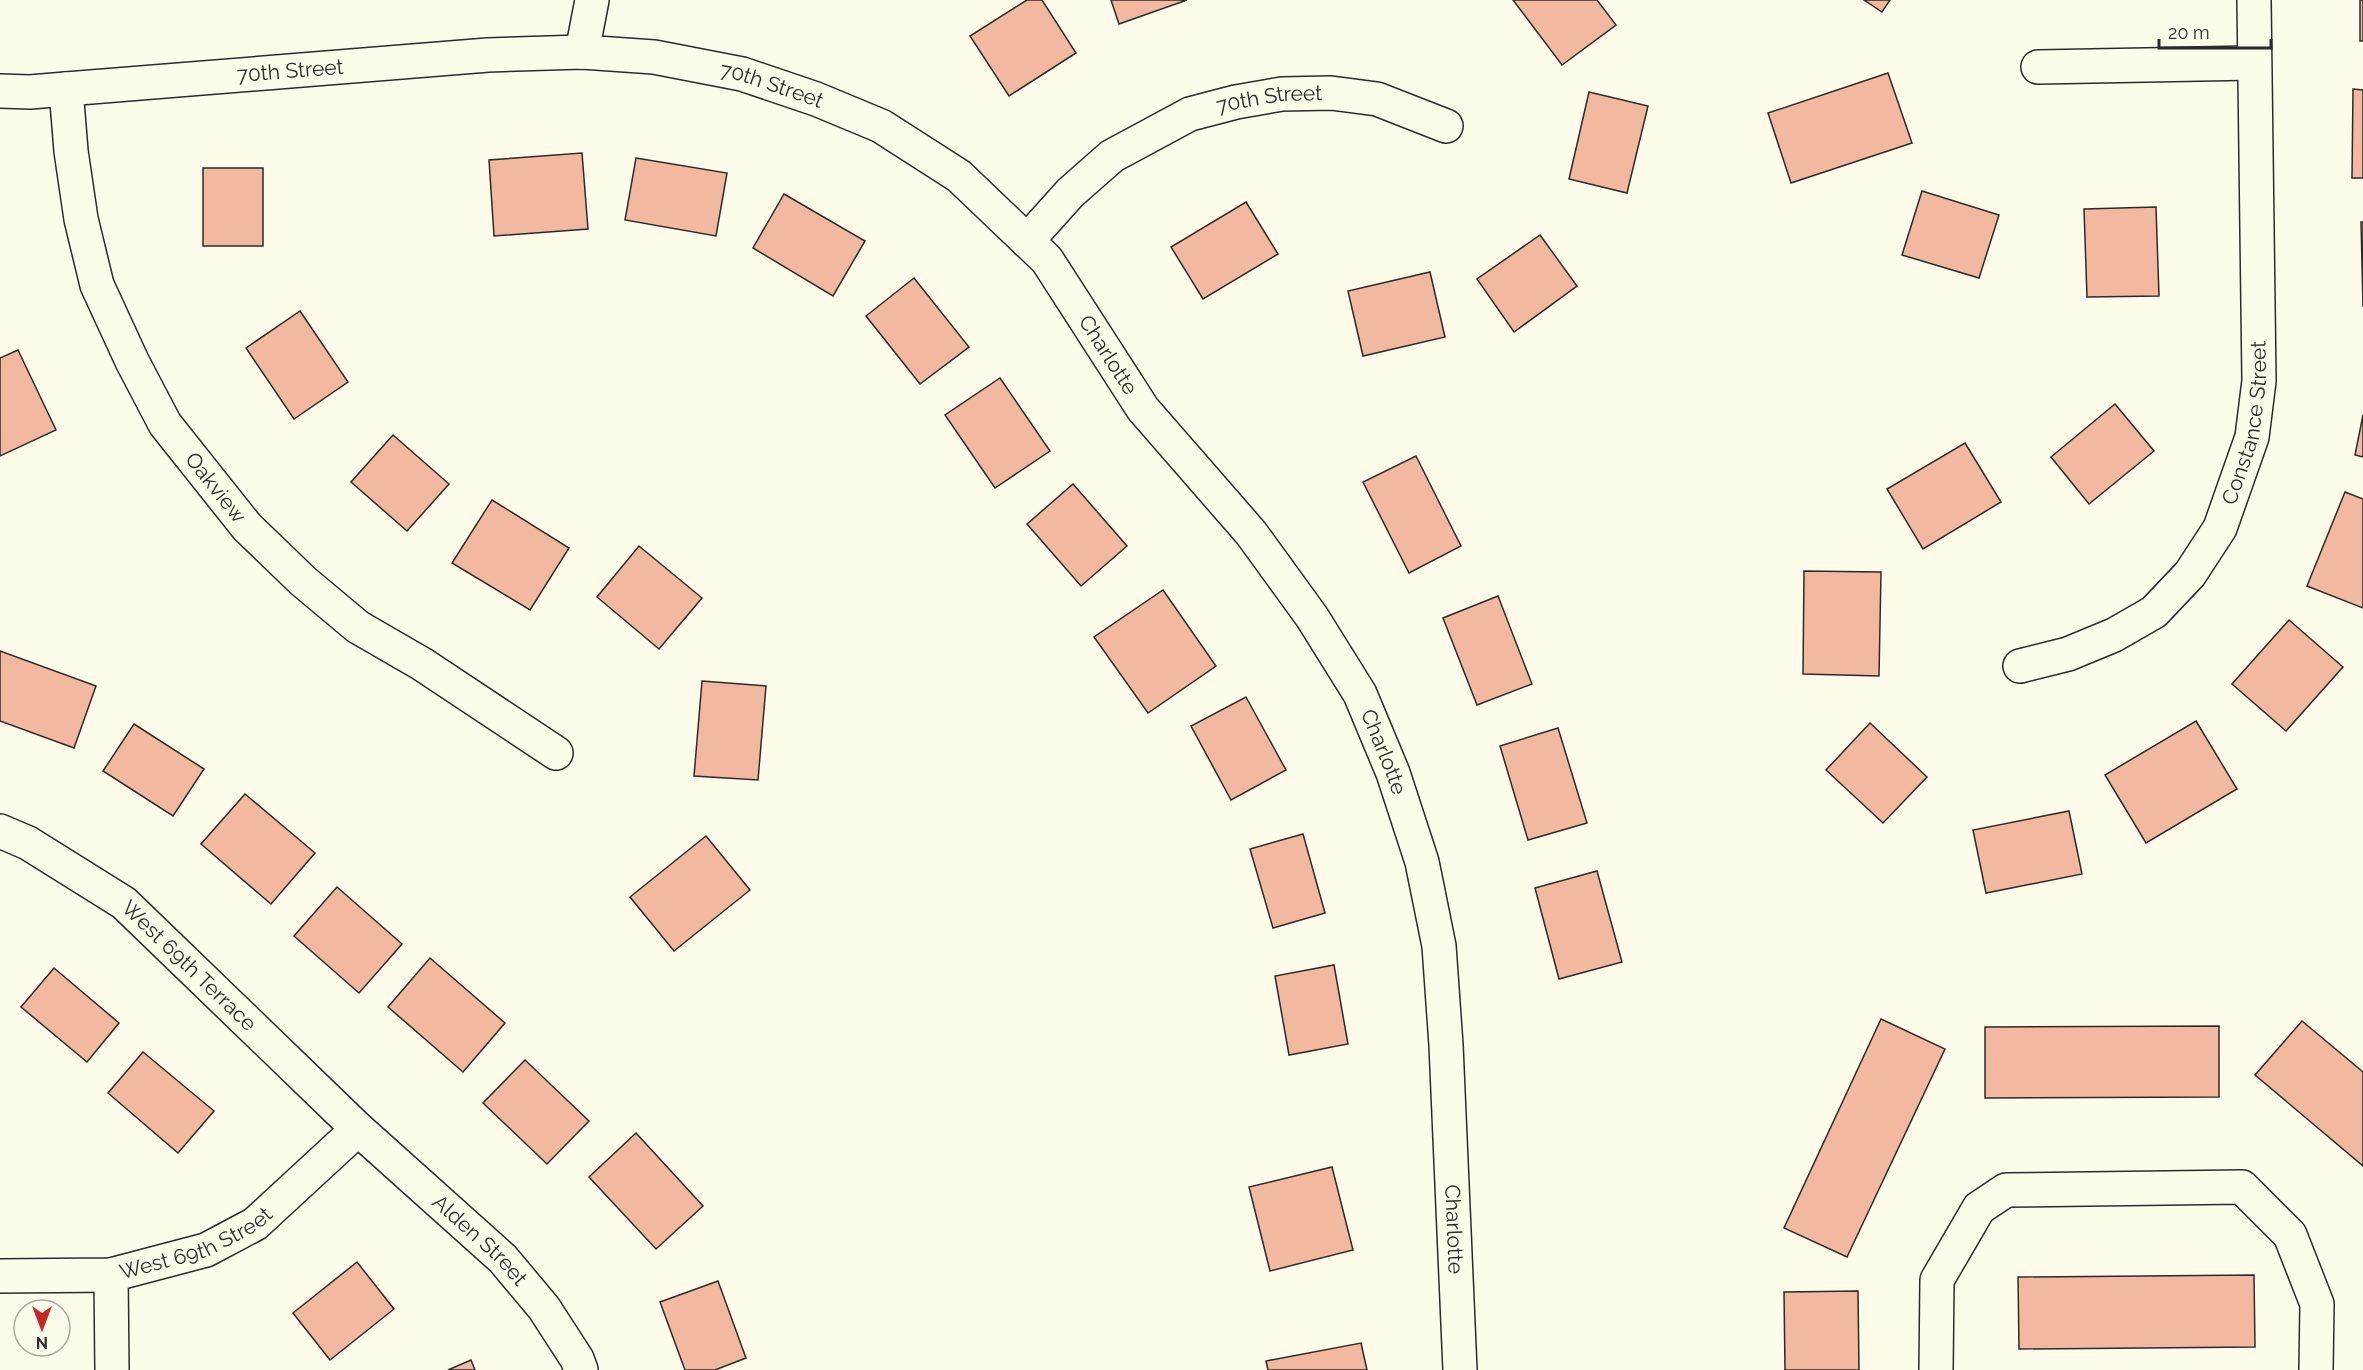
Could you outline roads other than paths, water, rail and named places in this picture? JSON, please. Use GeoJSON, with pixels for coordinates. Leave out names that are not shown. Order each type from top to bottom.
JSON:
{"type":"FeatureCollection","features":[{"type":"Feature","properties":{"kind":"street"},"geometry":{"type":"LineString","coordinates":[[582,52],[592,0]]}},
{"type":"Feature","properties":{"kind":"street","name":"Constance Street"},"geometry":{"type":"LineString","coordinates":[[2020,666],[2068,654],[2114,635],[2154,612],[2190,574],[2220,528],[2252,436],[2259,381],[2254,0]]}},
{"type":"Feature","properties":{"kind":"street","name":"70th Street"},"geometry":{"type":"LineString","coordinates":[[0,91],[66,90],[488,55],[582,52],[654,57],[742,74],[816,99],[881,126],[959,176],[1027,241],[1070,193],[1112,156],[1190,114],[1236,102],[1282,94],[1331,93],[1377,99],[1446,126]]}},
{"type":"Feature","properties":{"kind":"street"},"geometry":{"type":"LineString","coordinates":[[2038,67],[2254,63]]}},
{"type":"Feature","properties":{"kind":"street","name":"Oakview"},"geometry":{"type":"LineString","coordinates":[[66,90],[71,151],[81,219],[97,285],[132,361],[165,424],[247,527],[303,581],[358,627],[422,664],[556,753]]}},
{"type":"Feature","properties":{"kind":"street","name":"Charlotte"},"geometry":{"type":"LineString","coordinates":[[1027,241],[1047,260],[1100,338],[1143,409],[1251,533],[1312,617],[1360,694],[1393,773],[1422,862],[1439,946],[1446,1045],[1460,1370]]}},
{"type":"Feature","properties":{"kind":"street","name":"West 69th Terrace"},"geometry":{"type":"LineString","coordinates":[[0,831],[28,843],[124,903],[358,1129]]}},
{"type":"Feature","properties":{"kind":"street","name":"West 69th Street"},"geometry":{"type":"LineString","coordinates":[[0,1276],[111,1275],[206,1250],[255,1224],[358,1129]]}},
{"type":"Feature","properties":{"kind":"street","name":"Alden Street"},"geometry":{"type":"LineString","coordinates":[[358,1129],[503,1259],[544,1308],[578,1359],[581,1370]]}},
{"type":"Feature","properties":{"kind":"street"},"geometry":{"type":"LineString","coordinates":[[1936,1370],[1937,1280],[1979,1208],[2006,1190],[2242,1187],[2290,1235],[2317,1304],[2316,1370]]}},
{"type":"Feature","properties":{"kind":"street"},"geometry":{"type":"LineString","coordinates":[[111,1275],[112,1370]]}}]}
